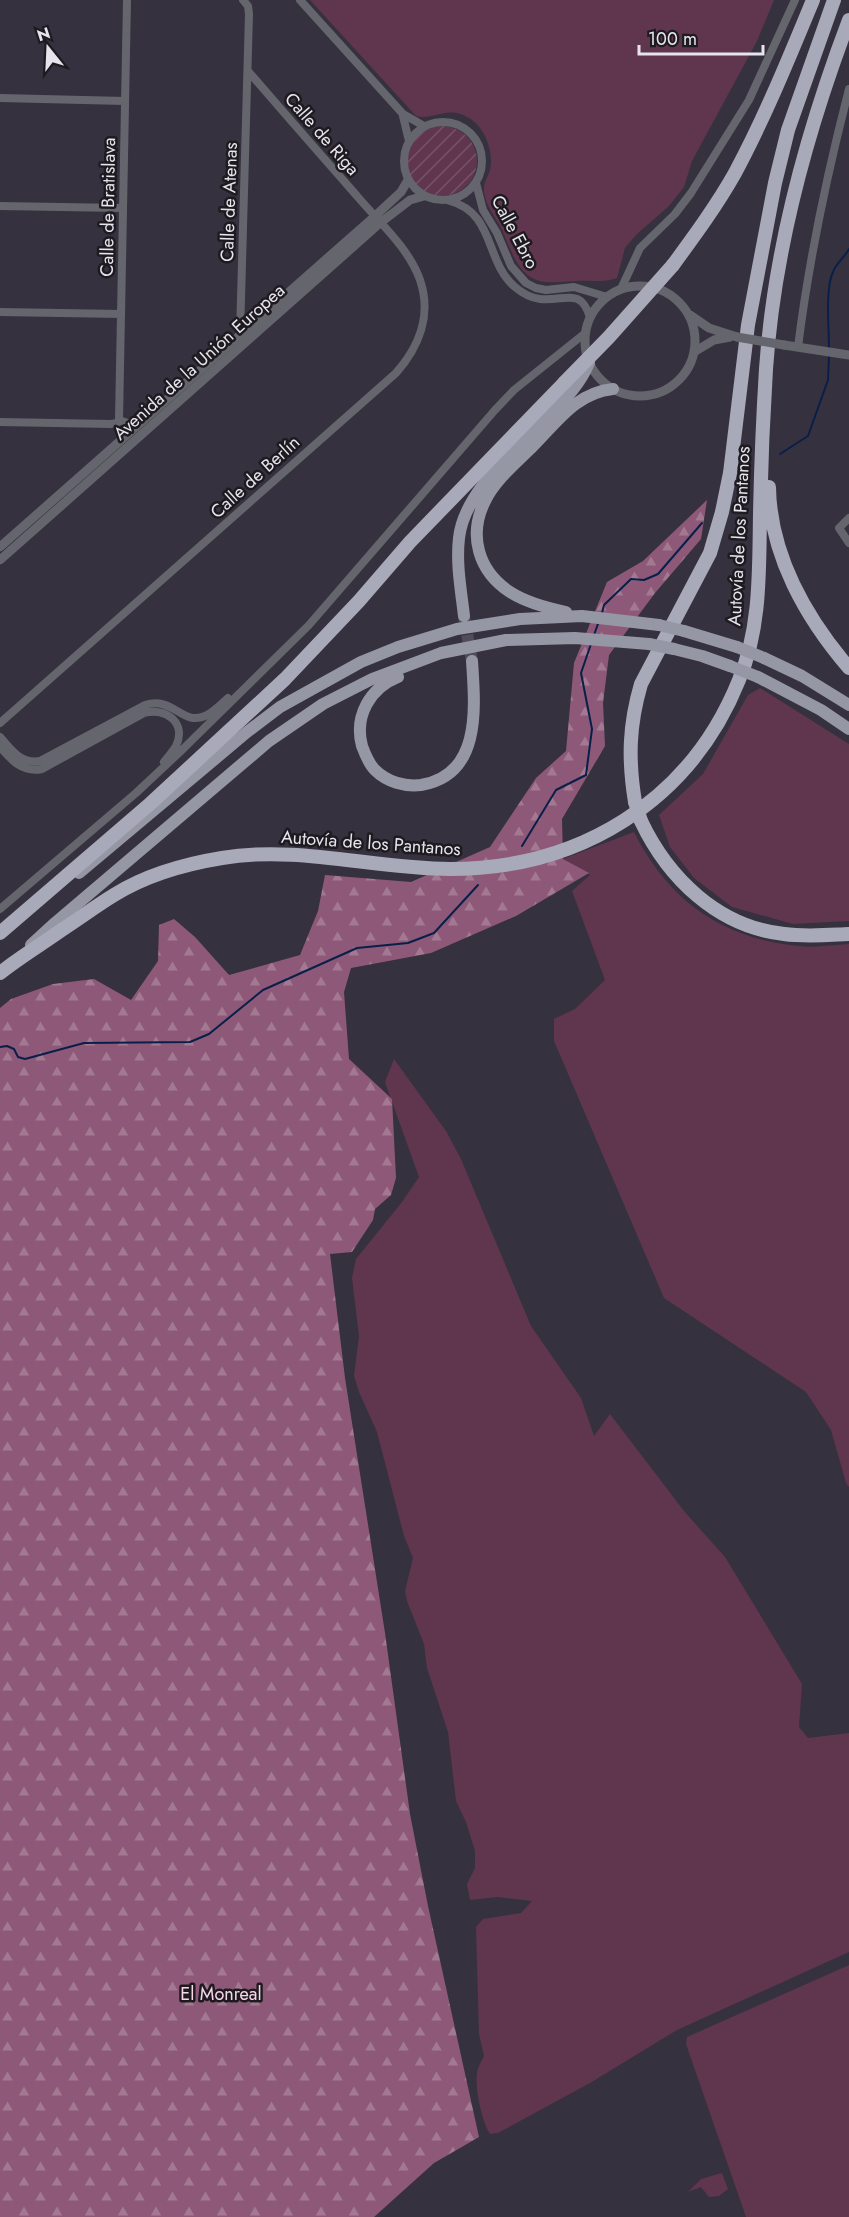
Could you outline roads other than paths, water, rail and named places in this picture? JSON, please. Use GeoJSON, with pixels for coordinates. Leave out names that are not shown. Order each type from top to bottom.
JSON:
{"type":"FeatureCollection","features":[{"type":"Feature","properties":{"kind":"highway"},"geometry":{"type":"LineString","coordinates":[[0,934],[151,803],[285,679],[359,601],[410,542],[609,337],[673,265],[702,227],[734,174],[757,130],[813,0]]}},
{"type":"Feature","properties":{"kind":"highway"},"geometry":{"type":"LineString","coordinates":[[834,0],[789,130],[775,183],[748,325],[730,473],[722,513],[710,553],[641,684],[630,730],[630,758],[635,802],[641,821],[659,855],[692,892],[715,909],[739,921],[783,934],[818,936],[849,934]]}},
{"type":"Feature","properties":{"kind":"highway","name":"Autovía de los Pantanos"},"geometry":{"type":"LineString","coordinates":[[0,973],[116,893],[182,866],[223,857],[277,854],[448,869],[493,867],[543,857],[576,847],[620,824],[649,803],[687,766],[724,711],[740,679],[750,644],[759,579],[766,364],[772,314],[785,240],[805,155],[833,63],[849,20]]}},
{"type":"Feature","properties":{"kind":"highway"},"geometry":{"type":"LineString","coordinates":[[766,364],[770,411],[769,499],[775,532],[793,585],[807,612],[849,668]]}},
{"type":"Feature","properties":{"kind":"main road"},"geometry":{"type":"LineString","coordinates":[[464,616],[458,559],[459,537],[462,523],[473,500],[494,472],[572,392],[589,363]]}},
{"type":"Feature","properties":{"kind":"main road"},"geometry":{"type":"LineString","coordinates":[[582,616],[531,603],[510,592],[494,578],[478,552],[475,538],[477,520],[486,499],[502,479],[573,405],[591,393],[613,389]]}},
{"type":"Feature","properties":{"kind":"main road"},"geometry":{"type":"LineString","coordinates":[[0,934],[43,904],[280,706],[361,662],[398,647],[457,629],[520,619],[582,616],[659,625],[737,647],[764,658],[802,676],[849,705]]}},
{"type":"Feature","properties":{"kind":"main road"},"geometry":{"type":"LineString","coordinates":[[15,961],[55,923],[269,741],[323,704],[372,679],[441,653],[506,640],[574,638],[649,644],[702,656],[758,677],[821,710],[849,729]]}},
{"type":"Feature","properties":{"kind":"main road"},"geometry":{"type":"LineString","coordinates":[[441,653],[423,667],[384,682],[370,696],[361,716],[360,736],[365,755],[374,770],[390,780],[409,786],[430,783],[450,773],[463,757],[471,739],[475,709],[472,661]]}},
{"type":"Feature","properties":{"kind":"street","name":"Calle de Bratislava"},"geometry":{"type":"LineString","coordinates":[[121,438],[118,419],[127,0]]}},
{"type":"Feature","properties":{"kind":"street","name":"Calle de Atenas"},"geometry":{"type":"LineString","coordinates":[[240,334],[249,14],[248,6],[243,0]]}},
{"type":"Feature","properties":{"kind":"street"},"geometry":{"type":"LineString","coordinates":[[300,0],[403,114],[424,126]]}},
{"type":"Feature","properties":{"kind":"street"},"geometry":{"type":"LineString","coordinates":[[621,289],[640,248],[670,219],[691,193],[749,100],[795,0]]}},
{"type":"Feature","properties":{"kind":"street","name":"Calle de Riga"},"geometry":{"type":"LineString","coordinates":[[248,71],[377,220]]}},
{"type":"Feature","properties":{"kind":"street"},"geometry":{"type":"LineString","coordinates":[[798,347],[815,233],[849,89]]}},
{"type":"Feature","properties":{"kind":"street"},"geometry":{"type":"LineString","coordinates":[[0,98],[125,101]]}},
{"type":"Feature","properties":{"kind":"street"},"geometry":{"type":"LineString","coordinates":[[403,114],[409,141]]}},
{"type":"Feature","properties":{"kind":"street"},"geometry":{"type":"LineString","coordinates":[[436,122],[449,122],[462,126],[472,134],[483,158],[476,183],[469,191],[449,200],[436,200],[424,196],[408,180],[403,166],[404,153],[409,141],[424,126],[436,122]]}},
{"type":"Feature","properties":{"kind":"street","name":"Avenida de la Unión Europea"},"geometry":{"type":"LineString","coordinates":[[0,560],[377,220],[401,192],[408,180]]}},
{"type":"Feature","properties":{"kind":"street","name":"Calle Ebro"},"geometry":{"type":"LineString","coordinates":[[476,183],[483,210],[497,233],[511,266],[526,283],[546,290],[574,287],[607,297]]}},
{"type":"Feature","properties":{"kind":"street","name":"Avenida de la Unión Europea"},"geometry":{"type":"LineString","coordinates":[[0,547],[240,334],[377,220],[410,200],[424,196]]}},
{"type":"Feature","properties":{"kind":"street","name":"Calle Ebro"},"geometry":{"type":"LineString","coordinates":[[449,200],[467,207],[477,217],[505,276],[515,287],[527,295],[541,299],[574,297],[586,305],[590,317]]}},
{"type":"Feature","properties":{"kind":"street"},"geometry":{"type":"LineString","coordinates":[[0,206],[123,208]]}},
{"type":"Feature","properties":{"kind":"street","name":"Calle de Berlín"},"geometry":{"type":"LineString","coordinates":[[0,723],[396,373],[405,362],[417,345],[422,331],[423,296],[413,266],[377,220]]}},
{"type":"Feature","properties":{"kind":"street"},"geometry":{"type":"LineString","coordinates":[[636,286],[652,287],[666,292],[679,302],[693,326],[694,352],[683,375],[673,385],[660,392],[632,396],[613,389],[603,382],[589,363],[585,351],[584,334],[590,317],[597,306],[621,289],[636,286]]}},
{"type":"Feature","properties":{"kind":"street"},"geometry":{"type":"LineString","coordinates":[[0,312],[121,314]]}},
{"type":"Feature","properties":{"kind":"street"},"geometry":{"type":"LineString","coordinates":[[688,314],[709,328],[737,337],[849,355]]}},
{"type":"Feature","properties":{"kind":"street"},"geometry":{"type":"LineString","coordinates":[[0,909],[136,792],[309,625],[495,410],[514,390],[584,334]]}},
{"type":"Feature","properties":{"kind":"street"},"geometry":{"type":"LineString","coordinates":[[694,352],[723,337],[737,337]]}},
{"type":"Feature","properties":{"kind":"street"},"geometry":{"type":"LineString","coordinates":[[0,422],[118,419],[136,426]]}},
{"type":"Feature","properties":{"kind":"street"},"geometry":{"type":"LineString","coordinates":[[849,518],[839,528],[849,543]]}},
{"type":"Feature","properties":{"kind":"street"},"geometry":{"type":"LineString","coordinates":[[0,737],[22,759],[33,762],[45,759],[151,703],[164,703],[193,718],[202,717],[271,662]]}},
{"type":"Feature","properties":{"kind":"street"},"geometry":{"type":"LineString","coordinates":[[0,747],[22,768],[42,769],[144,713],[161,711],[167,713],[176,724],[178,739],[176,746],[136,792]]}},
{"type":"Feature","properties":{"kind":"waterway"},"geometry":{"type":"LineString","coordinates":[[829,348],[828,298],[831,279],[836,266],[849,249]]}},
{"type":"Feature","properties":{"kind":"waterway"},"geometry":{"type":"LineString","coordinates":[[780,454],[808,436],[828,380],[829,356]]}},
{"type":"Feature","properties":{"kind":"waterway"},"geometry":{"type":"LineString","coordinates":[[602,613],[604,605],[631,579],[644,580],[658,574],[702,523]]}},
{"type":"Feature","properties":{"kind":"waterway"},"geometry":{"type":"LineString","coordinates":[[594,635],[599,621]]}},
{"type":"Feature","properties":{"kind":"waterway"},"geometry":{"type":"LineString","coordinates":[[522,846],[556,790],[586,775],[592,729],[581,673],[591,644]]}},
{"type":"Feature","properties":{"kind":"waterway"},"geometry":{"type":"LineString","coordinates":[[0,1047],[7,1046],[14,1049],[18,1057],[25,1059],[84,1043],[190,1042],[209,1034],[263,990],[357,948],[408,943],[434,933],[478,885]]}},
{"type":"Feature","properties":{"kind":"tunnel"},"geometry":{"type":"LineString","coordinates":[[464,617],[472,661]]}},
{"type":"Feature","properties":{"kind":"park label","name":"El Monreal"},"geometry":{"type":"Point","coordinates":[221,1994]}}]}
